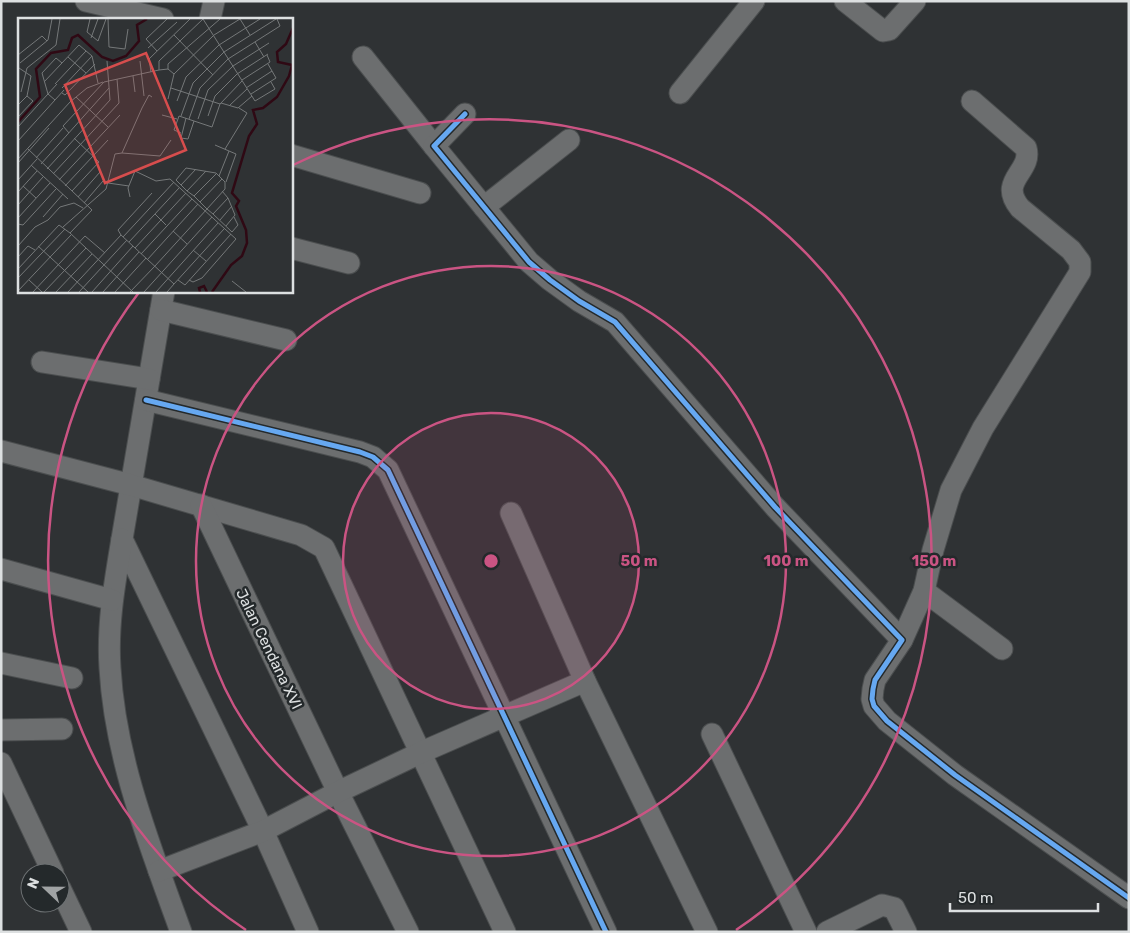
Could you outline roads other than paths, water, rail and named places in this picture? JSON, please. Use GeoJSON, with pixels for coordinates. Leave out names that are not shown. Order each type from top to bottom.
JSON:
{"type":"FeatureCollection","features":[{"type":"Feature","properties":{"kind":"street"},"geometry":{"type":"LineString","coordinates":[[86,1],[159,18]]}},
{"type":"Feature","properties":{"kind":"street"},"geometry":{"type":"LineString","coordinates":[[210,18],[214,1]]}},
{"type":"Feature","properties":{"kind":"street"},"geometry":{"type":"LineString","coordinates":[[680,93],[754,1]]}},
{"type":"Feature","properties":{"kind":"street"},"geometry":{"type":"LineString","coordinates":[[845,1],[883,31],[889,30],[915,1]]}},
{"type":"Feature","properties":{"kind":"street"},"geometry":{"type":"LineString","coordinates":[[363,57],[529,262],[579,301],[615,322],[776,507],[902,640]]}},
{"type":"Feature","properties":{"kind":"street"},"geometry":{"type":"LineString","coordinates":[[972,101],[1026,148],[1025,163],[1012,189],[1013,200],[1071,250],[1081,266],[1077,280],[983,428],[951,490],[933,550],[924,590],[902,640],[875,680],[872,699],[874,706],[887,721],[956,775],[1129,898]]}},
{"type":"Feature","properties":{"kind":"street"},"geometry":{"type":"LineString","coordinates":[[434,146],[465,114]]}},
{"type":"Feature","properties":{"kind":"street"},"geometry":{"type":"LineString","coordinates":[[484,207],[569,140]]}},
{"type":"Feature","properties":{"kind":"street"},"geometry":{"type":"LineString","coordinates":[[292,155],[420,193]]}},
{"type":"Feature","properties":{"kind":"street"},"geometry":{"type":"LineString","coordinates":[[292,248],[349,263]]}},
{"type":"Feature","properties":{"kind":"street"},"geometry":{"type":"LineString","coordinates":[[181,932],[128,775],[116,727],[110,666],[112,600],[146,400],[159,296],[286,340]]}},
{"type":"Feature","properties":{"kind":"street"},"geometry":{"type":"LineString","coordinates":[[42,362],[149,379]]}},
{"type":"Feature","properties":{"kind":"street"},"geometry":{"type":"LineString","coordinates":[[146,400],[373,457],[388,470],[606,932]]}},
{"type":"Feature","properties":{"kind":"street"},"geometry":{"type":"LineString","coordinates":[[1,450],[201,505],[301,536],[324,548],[422,752],[505,932]]}},
{"type":"Feature","properties":{"kind":"street","name":"Jalan Cendana XVI"},"geometry":{"type":"LineString","coordinates":[[201,505],[338,792],[408,932]]}},
{"type":"Feature","properties":{"kind":"street"},"geometry":{"type":"LineString","coordinates":[[511,513],[585,681],[707,932]]}},
{"type":"Feature","properties":{"kind":"street"},"geometry":{"type":"LineString","coordinates":[[122,539],[263,831],[308,932]]}},
{"type":"Feature","properties":{"kind":"street"},"geometry":{"type":"LineString","coordinates":[[1,569],[112,600]]}},
{"type":"Feature","properties":{"kind":"street"},"geometry":{"type":"LineString","coordinates":[[924,590],[1002,649]]}},
{"type":"Feature","properties":{"kind":"street"},"geometry":{"type":"LineString","coordinates":[[1,664],[72,678]]}},
{"type":"Feature","properties":{"kind":"street"},"geometry":{"type":"LineString","coordinates":[[159,871],[263,831],[338,792],[422,752],[585,681]]}},
{"type":"Feature","properties":{"kind":"street"},"geometry":{"type":"LineString","coordinates":[[1,730],[62,729]]}},
{"type":"Feature","properties":{"kind":"street"},"geometry":{"type":"LineString","coordinates":[[712,734],[806,932]]}},
{"type":"Feature","properties":{"kind":"street"},"geometry":{"type":"LineString","coordinates":[[1,763],[48,863]]}},
{"type":"Feature","properties":{"kind":"street"},"geometry":{"type":"LineString","coordinates":[[827,932],[882,905],[894,908],[906,932]]}},
{"type":"Feature","properties":{"kind":"street"},"geometry":{"type":"LineString","coordinates":[[70,909],[81,932]]}}]}
